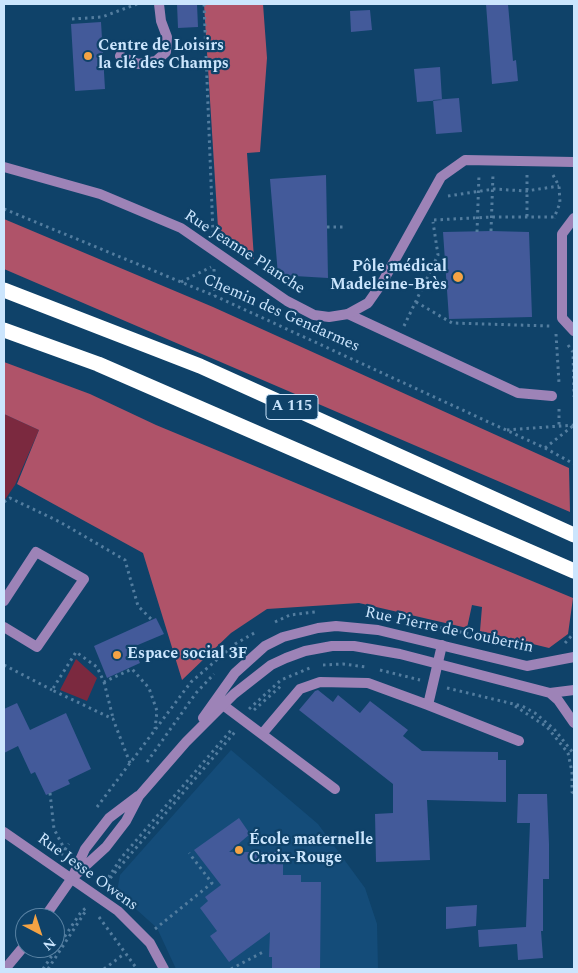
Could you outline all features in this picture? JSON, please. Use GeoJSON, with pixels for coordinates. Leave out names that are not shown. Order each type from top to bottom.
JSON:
{"type":"FeatureCollection","features":[{"type":"Feature","properties":{"kind":"highway","name":"A 115"},"geometry":{"type":"LineString","coordinates":[[4,290],[200,366],[574,535]]}},
{"type":"Feature","properties":{"kind":"highway","name":"A 115"},"geometry":{"type":"LineString","coordinates":[[4,330],[107,368],[574,571]]}},
{"type":"Feature","properties":{"kind":"street"},"geometry":{"type":"LineString","coordinates":[[120,56],[138,64],[156,61],[166,52],[167,38],[161,21],[159,4]]}},
{"type":"Feature","properties":{"kind":"street","name":"Rue Jeanne Planche"},"geometry":{"type":"LineString","coordinates":[[4,167],[100,194],[181,228],[287,301],[314,315],[329,317],[348,314],[368,303],[441,177],[465,160],[574,162]]}},
{"type":"Feature","properties":{"kind":"street"},"geometry":{"type":"LineString","coordinates":[[574,218],[562,234],[562,318],[574,331]]}},
{"type":"Feature","properties":{"kind":"street"},"geometry":{"type":"LineString","coordinates":[[348,314],[518,394],[557,396]]}},
{"type":"Feature","properties":{"kind":"street"},"geometry":{"type":"LineString","coordinates":[[4,601],[36,552],[84,579],[37,647],[4,627]]}},
{"type":"Feature","properties":{"kind":"street","name":"Rue Pierre de Coubertin"},"geometry":{"type":"LineString","coordinates":[[186,742],[235,673],[265,646],[283,636],[318,628],[356,627],[442,645],[527,666],[574,656]]}},
{"type":"Feature","properties":{"kind":"street"},"geometry":{"type":"LineString","coordinates":[[428,705],[442,645]]}},
{"type":"Feature","properties":{"kind":"street","name":"Rue Pierre de Coubertin"},"geometry":{"type":"LineString","coordinates":[[51,908],[72,878],[84,849],[107,820],[139,796],[186,742],[222,705],[271,665],[305,650],[332,646],[354,646],[438,663],[550,693],[574,690]]}},
{"type":"Feature","properties":{"kind":"street"},"geometry":{"type":"LineString","coordinates":[[262,734],[300,689],[320,682],[368,683],[519,741]]}},
{"type":"Feature","properties":{"kind":"street"},"geometry":{"type":"LineString","coordinates":[[550,693],[558,700],[574,722]]}},
{"type":"Feature","properties":{"kind":"street"},"geometry":{"type":"LineString","coordinates":[[222,705],[335,789]]}},
{"type":"Feature","properties":{"kind":"street","name":"Rue Pierre de Coubertin"},"geometry":{"type":"LineString","coordinates":[[72,878],[106,847],[126,821],[139,796]]}},
{"type":"Feature","properties":{"kind":"street","name":"Rue Jesse Owens"},"geometry":{"type":"LineString","coordinates":[[4,832],[118,911],[144,937],[164,969]]}},
{"type":"Feature","properties":{"kind":"street"},"geometry":{"type":"LineString","coordinates":[[5,969],[16,958]]}},
{"type":"Feature","properties":{"kind":"path"},"geometry":{"type":"LineString","coordinates":[[72,19],[102,17],[137,4]]}},
{"type":"Feature","properties":{"kind":"path"},"geometry":{"type":"LineString","coordinates":[[204,4],[214,250]]}},
{"type":"Feature","properties":{"kind":"path"},"geometry":{"type":"LineString","coordinates":[[477,232],[479,161]]}},
{"type":"Feature","properties":{"kind":"path"},"geometry":{"type":"LineString","coordinates":[[491,231],[494,189],[492,161]]}},
{"type":"Feature","properties":{"kind":"path"},"geometry":{"type":"LineString","coordinates":[[527,162],[527,217]]}},
{"type":"Feature","properties":{"kind":"path"},"geometry":{"type":"LineString","coordinates":[[447,196],[494,189],[526,191],[559,186]]}},
{"type":"Feature","properties":{"kind":"path"},"geometry":{"type":"LineString","coordinates":[[398,338],[438,255],[433,222],[442,208],[427,202]]}},
{"type":"Feature","properties":{"kind":"path","name":"Chemin des Gendarmes"},"geometry":{"type":"LineString","coordinates":[[4,208],[215,296],[545,448],[574,464]]}},
{"type":"Feature","properties":{"kind":"path"},"geometry":{"type":"LineString","coordinates":[[433,222],[492,217],[554,217]]}},
{"type":"Feature","properties":{"kind":"path"},"geometry":{"type":"LineString","coordinates":[[327,227],[346,227]]}},
{"type":"Feature","properties":{"kind":"path"},"geometry":{"type":"LineString","coordinates":[[181,282],[214,266],[215,296]]}},
{"type":"Feature","properties":{"kind":"path"},"geometry":{"type":"LineString","coordinates":[[416,302],[452,323],[556,326],[559,426]]}},
{"type":"Feature","properties":{"kind":"path"},"geometry":{"type":"LineString","coordinates":[[506,430],[574,425]]}},
{"type":"Feature","properties":{"kind":"path"},"geometry":{"type":"LineString","coordinates":[[545,448],[574,425]]}},
{"type":"Feature","properties":{"kind":"path"},"geometry":{"type":"LineString","coordinates":[[4,502],[10,498],[60,522],[125,560],[138,606],[152,620]]}},
{"type":"Feature","properties":{"kind":"path"},"geometry":{"type":"LineString","coordinates":[[274,623],[290,616],[318,611]]}},
{"type":"Feature","properties":{"kind":"path"},"geometry":{"type":"LineString","coordinates":[[432,626],[537,649]]}},
{"type":"Feature","properties":{"kind":"path"},"geometry":{"type":"LineString","coordinates":[[94,810],[191,682],[235,644],[258,631]]}},
{"type":"Feature","properties":{"kind":"path"},"geometry":{"type":"LineString","coordinates":[[560,646],[574,633]]}},
{"type":"Feature","properties":{"kind":"path"},"geometry":{"type":"LineString","coordinates":[[52,690],[76,652],[97,668],[104,682],[113,719],[130,763]]}},
{"type":"Feature","properties":{"kind":"path"},"geometry":{"type":"LineString","coordinates":[[4,665],[113,719]]}},
{"type":"Feature","properties":{"kind":"path"},"geometry":{"type":"LineString","coordinates":[[104,682],[132,669],[149,688],[157,711],[155,730]]}},
{"type":"Feature","properties":{"kind":"path"},"geometry":{"type":"LineString","coordinates":[[451,689],[522,706],[535,713],[554,729],[574,754]]}},
{"type":"Feature","properties":{"kind":"path"},"geometry":{"type":"LineString","coordinates":[[513,704],[542,723],[568,752],[572,772],[572,792],[574,792]]}},
{"type":"Feature","properties":{"kind":"path"},"geometry":{"type":"LineString","coordinates":[[551,732],[554,729]]}},
{"type":"Feature","properties":{"kind":"path"},"geometry":{"type":"LineString","coordinates":[[50,793],[54,829],[64,850]]}},
{"type":"Feature","properties":{"kind":"path"},"geometry":{"type":"LineString","coordinates":[[53,866],[70,842]]}},
{"type":"Feature","properties":{"kind":"path"},"geometry":{"type":"LineString","coordinates":[[144,937],[212,883],[189,853]]}},
{"type":"Feature","properties":{"kind":"path"},"geometry":{"type":"LineString","coordinates":[[88,906],[99,916],[124,954],[137,969]]}},
{"type":"Feature","properties":{"kind":"path"},"geometry":{"type":"LineString","coordinates":[[42,969],[81,912],[88,906]]}},
{"type":"Feature","properties":{"kind":"path"},"geometry":{"type":"LineString","coordinates":[[48,969],[88,906]]}},
{"type":"Feature","properties":{"kind":"path"},"geometry":{"type":"LineString","coordinates":[[232,969],[265,950]]}},
{"type":"Feature","properties":{"kind":"path"},"geometry":{"type":"LineString","coordinates":[[104,969],[124,954]]}},
{"type":"Feature","properties":{"kind":"shaded area"},"geometry":{"type":"Polygon","coordinates":[[[204,4],[263,4],[267,58],[260,152],[247,153],[254,259],[218,228],[204,4]]]}},
{"type":"Feature","properties":{"kind":"shaded area"},"geometry":{"type":"Polygon","coordinates":[[[4,219],[213,307],[569,468],[570,512],[4,269],[4,219]]]}},
{"type":"Feature","properties":{"kind":"shaded area"},"geometry":{"type":"Polygon","coordinates":[[[4,362],[90,394],[156,425],[573,598],[568,634],[549,648],[480,631],[482,607],[472,605],[467,628],[359,603],[267,609],[231,633],[182,680],[143,553],[17,484],[39,430],[4,414],[4,362]]]}},
{"type":"Feature","properties":{"kind":"shaded area"},"geometry":{"type":"Polygon","coordinates":[[[4,414],[39,430],[15,485],[4,501],[4,414]]]}},
{"type":"Feature","properties":{"kind":"shaded area"},"geometry":{"type":"Polygon","coordinates":[[[76,659],[97,678],[87,701],[60,690],[76,659]]]}},
{"type":"Feature","properties":{"kind":"shaded area","name":"École maternelle Croix-Rouge"},"geometry":{"type":"Polygon","coordinates":[[[231,750],[318,824],[365,888],[377,924],[378,969],[176,969],[157,928],[117,892],[120,875],[231,750]]]}},
{"type":"Feature","properties":{"kind":"building"},"geometry":{"type":"Polygon","coordinates":[[[177,4],[197,4],[198,27],[178,28],[177,4]]]}},
{"type":"Feature","properties":{"kind":"building"},"geometry":{"type":"Polygon","coordinates":[[[486,4],[508,4],[513,61],[516,60],[518,81],[492,84],[486,4]]]}},
{"type":"Feature","properties":{"kind":"building"},"geometry":{"type":"Polygon","coordinates":[[[370,10],[372,30],[351,32],[350,11],[370,10]]]}},
{"type":"Feature","properties":{"kind":"building","name":"Centre de Loisirs la clé des Champs"},"geometry":{"type":"Polygon","coordinates":[[[101,22],[105,89],[75,91],[71,24],[101,22]]]}},
{"type":"Feature","properties":{"kind":"building"},"geometry":{"type":"Polygon","coordinates":[[[440,67],[442,100],[417,102],[414,69],[440,67]]]}},
{"type":"Feature","properties":{"kind":"building"},"geometry":{"type":"Polygon","coordinates":[[[459,98],[462,132],[436,134],[433,100],[459,98]]]}},
{"type":"Feature","properties":{"kind":"building"},"geometry":{"type":"Polygon","coordinates":[[[326,175],[328,278],[278,275],[270,179],[326,175]]]}},
{"type":"Feature","properties":{"kind":"building","name":"Pôle médical Madeleine-Brès"},"geometry":{"type":"Polygon","coordinates":[[[443,232],[529,232],[532,317],[449,319],[443,232]]]}},
{"type":"Feature","properties":{"kind":"building","name":"Espace social 3F"},"geometry":{"type":"Polygon","coordinates":[[[156,618],[164,634],[133,647],[140,663],[107,678],[94,646],[156,618]]]}},
{"type":"Feature","properties":{"kind":"building"},"geometry":{"type":"Polygon","coordinates":[[[318,690],[333,702],[338,695],[360,713],[370,701],[408,730],[403,736],[422,751],[498,752],[498,760],[506,760],[506,802],[427,800],[430,860],[376,862],[375,814],[393,813],[393,784],[299,710],[318,690]]]}},
{"type":"Feature","properties":{"kind":"building"},"geometry":{"type":"Polygon","coordinates":[[[17,703],[30,730],[66,713],[91,769],[68,780],[70,784],[46,795],[35,772],[31,774],[18,746],[4,753],[4,709],[17,703]]]}},
{"type":"Feature","properties":{"kind":"building"},"geometry":{"type":"Polygon","coordinates":[[[518,794],[547,794],[549,879],[543,879],[543,931],[541,931],[543,958],[518,960],[517,944],[479,947],[478,930],[526,927],[530,823],[517,823],[518,794]]]}},
{"type":"Feature","properties":{"kind":"building","name":"École maternelle Croix-Rouge"},"geometry":{"type":"Polygon","coordinates":[[[239,818],[250,834],[229,852],[283,852],[283,875],[301,875],[301,882],[321,882],[320,969],[272,969],[272,957],[269,957],[270,932],[229,962],[210,936],[217,931],[200,908],[208,901],[205,897],[221,885],[194,850],[239,818]]]}},
{"type":"Feature","properties":{"kind":"building"},"geometry":{"type":"Polygon","coordinates":[[[477,905],[476,926],[446,929],[446,907],[477,905]]]}},
{"type":"Feature","properties":{"kind":"place","name":"Centre de Loisirs la clé des Champs"},"geometry":{"type":"Point","coordinates":[88,56]}},
{"type":"Feature","properties":{"kind":"place","name":"Pôle médical Madeleine-Brès"},"geometry":{"type":"Point","coordinates":[458,277]}},
{"type":"Feature","properties":{"kind":"place","name":"Espace social 3F"},"geometry":{"type":"Point","coordinates":[117,655]}},
{"type":"Feature","properties":{"kind":"place","name":"École maternelle Croix-Rouge"},"geometry":{"type":"Point","coordinates":[239,850]}}]}
